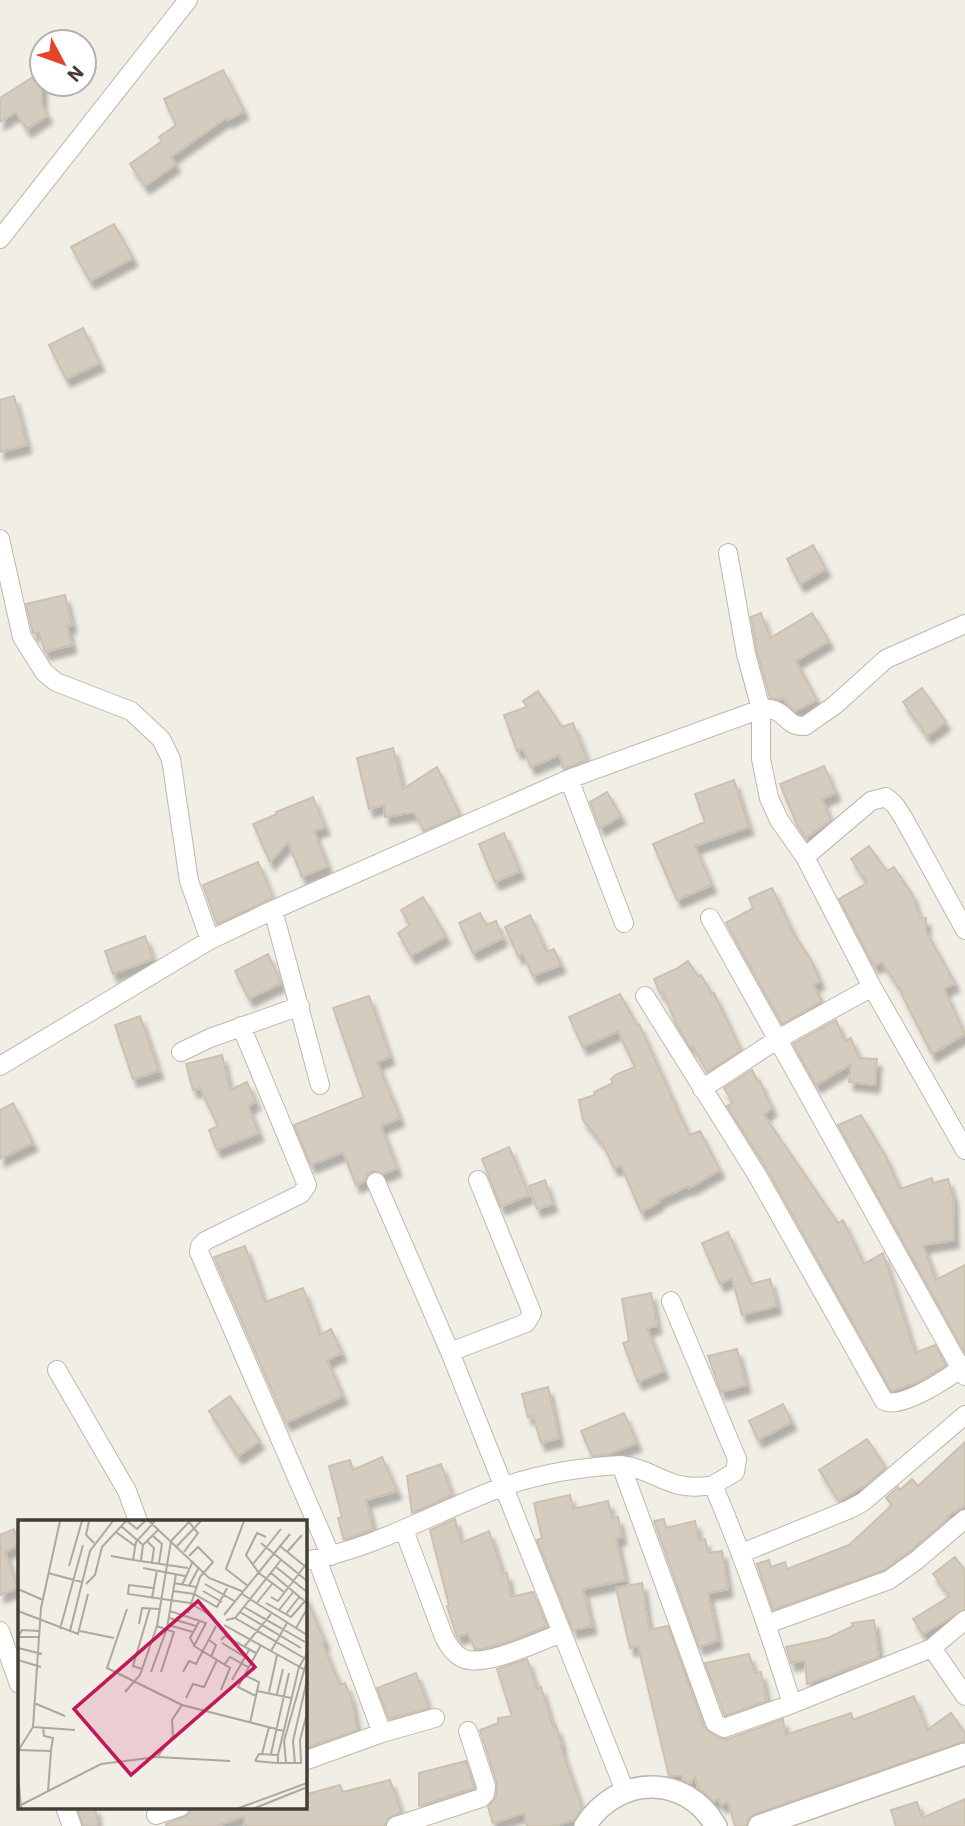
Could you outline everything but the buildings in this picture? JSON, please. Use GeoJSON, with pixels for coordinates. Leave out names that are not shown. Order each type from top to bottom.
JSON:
{"type":"FeatureCollection","features":[{"type":"Feature","properties":{"kind":"street"},"geometry":{"type":"LineString","coordinates":[[0,239],[188,0]]}},
{"type":"Feature","properties":{"kind":"street"},"geometry":{"type":"LineString","coordinates":[[0,539],[22,637],[44,672],[56,682],[131,711],[161,739],[171,759],[176,784],[189,881],[210,940]]}},
{"type":"Feature","properties":{"kind":"street"},"geometry":{"type":"LineString","coordinates":[[728,553],[746,654],[761,709],[761,759],[769,797],[779,820],[804,857],[872,987],[965,1150]]}},
{"type":"Feature","properties":{"kind":"street"},"geometry":{"type":"LineString","coordinates":[[0,1066],[210,940],[273,910],[569,779],[761,709],[778,710],[794,724],[805,726],[835,705],[886,659],[965,624]]}},
{"type":"Feature","properties":{"kind":"street"},"geometry":{"type":"LineString","coordinates":[[569,779],[624,923]]}},
{"type":"Feature","properties":{"kind":"street"},"geometry":{"type":"LineString","coordinates":[[804,857],[870,801],[886,797],[904,819],[965,930]]}},
{"type":"Feature","properties":{"kind":"street"},"geometry":{"type":"LineString","coordinates":[[273,910],[320,1085]]}},
{"type":"Feature","properties":{"kind":"street"},"geometry":{"type":"LineString","coordinates":[[645,996],[757,1175],[884,1401],[892,1404],[906,1401],[963,1370],[710,918]]}},
{"type":"Feature","properties":{"kind":"street"},"geometry":{"type":"LineString","coordinates":[[702,1089],[778,1038],[872,987]]}},
{"type":"Feature","properties":{"kind":"street"},"geometry":{"type":"LineString","coordinates":[[181,1052],[241,1026],[300,1006]]}},
{"type":"Feature","properties":{"kind":"street"},"geometry":{"type":"LineString","coordinates":[[241,1026],[307,1185],[301,1194],[205,1241],[199,1252],[302,1520]]}},
{"type":"Feature","properties":{"kind":"street"},"geometry":{"type":"LineString","coordinates":[[450,1352],[526,1323],[532,1313],[478,1180]]}},
{"type":"Feature","properties":{"kind":"street"},"geometry":{"type":"LineString","coordinates":[[376,1181],[450,1352],[625,1791]]}},
{"type":"Feature","properties":{"kind":"street"},"geometry":{"type":"LineString","coordinates":[[317,1559],[404,1530],[503,1487],[553,1473],[592,1466],[631,1466],[684,1488],[713,1485],[735,1472],[735,1450],[671,1301]]}},
{"type":"Feature","properties":{"kind":"street"},"geometry":{"type":"LineString","coordinates":[[57,1370],[127,1491],[138,1520]]}},
{"type":"Feature","properties":{"kind":"street"},"geometry":{"type":"LineString","coordinates":[[741,1553],[863,1502],[965,1415]]}},
{"type":"Feature","properties":{"kind":"street"},"geometry":{"type":"LineString","coordinates":[[621,1465],[715,1723],[724,1728],[932,1648],[965,1620]]}},
{"type":"Feature","properties":{"kind":"street"},"geometry":{"type":"LineString","coordinates":[[713,1485],[767,1624],[792,1704]]}},
{"type":"Feature","properties":{"kind":"street"},"geometry":{"type":"LineString","coordinates":[[767,1624],[889,1580],[965,1519]]}},
{"type":"Feature","properties":{"kind":"street"},"geometry":{"type":"LineString","coordinates":[[306,1530],[382,1733]]}},
{"type":"Feature","properties":{"kind":"street"},"geometry":{"type":"LineString","coordinates":[[404,1530],[444,1637],[453,1651],[462,1658],[483,1661],[562,1633]]}},
{"type":"Feature","properties":{"kind":"street"},"geometry":{"type":"LineString","coordinates":[[0,1631],[11,1678]]}},
{"type":"Feature","properties":{"kind":"street"},"geometry":{"type":"LineString","coordinates":[[932,1648],[965,1696]]}},
{"type":"Feature","properties":{"kind":"street"},"geometry":{"type":"LineString","coordinates":[[306,1760],[382,1733],[435,1718]]}},
{"type":"Feature","properties":{"kind":"street"},"geometry":{"type":"LineString","coordinates":[[396,1826],[481,1798],[485,1794],[486,1786],[468,1731]]}},
{"type":"Feature","properties":{"kind":"street"},"geometry":{"type":"LineString","coordinates":[[759,1826],[965,1754]]}},
{"type":"Feature","properties":{"kind":"street"},"geometry":{"type":"LineString","coordinates":[[585,1826],[596,1810],[610,1799],[625,1791],[642,1787],[676,1791],[705,1810],[716,1826]]}},
{"type":"Feature","properties":{"kind":"street"},"geometry":{"type":"LineString","coordinates":[[65,1808],[72,1826]]}},
{"type":"Feature","properties":{"kind":"street"},"geometry":{"type":"LineString","coordinates":[[156,1816],[177,1808]]}}]}
